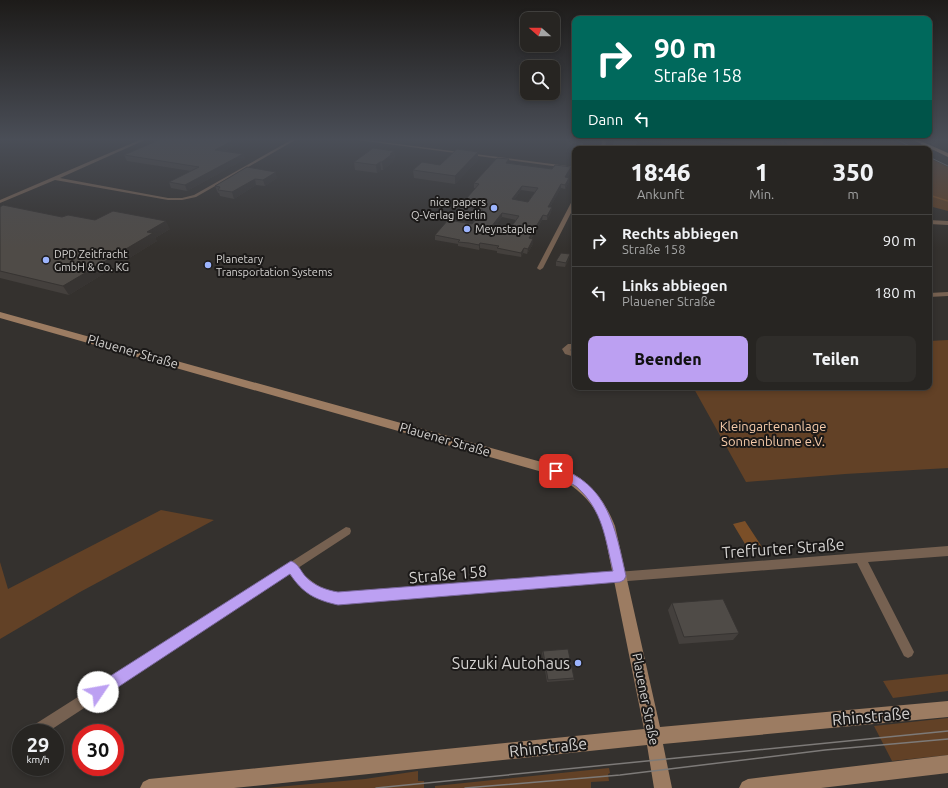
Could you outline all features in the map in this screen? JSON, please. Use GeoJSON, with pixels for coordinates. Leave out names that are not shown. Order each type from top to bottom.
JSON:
{"type":"FeatureCollection","features":[{"type":"Feature","properties":{"kind":"street"},"geometry":{"type":"LineString","coordinates":[[0,202],[59,176]]}},
{"type":"Feature","properties":{"kind":"street"},"geometry":{"type":"LineString","coordinates":[[54,178],[173,200],[196,196],[231,176]]}},
{"type":"Feature","properties":{"kind":"street"},"geometry":{"type":"LineString","coordinates":[[540,268],[572,206]]}},
{"type":"Feature","properties":{"kind":"street"},"geometry":{"type":"LineString","coordinates":[[932,222],[948,223]]}},
{"type":"Feature","properties":{"kind":"street"},"geometry":{"type":"LineString","coordinates":[[932,295],[948,294]]}},
{"type":"Feature","properties":{"kind":"street","name":"Plauener Straße"},"geometry":{"type":"LineString","coordinates":[[0,315],[556,471],[581,484],[599,504],[609,526],[645,692],[663,788]]}},
{"type":"Feature","properties":{"kind":"street"},"geometry":{"type":"LineString","coordinates":[[572,346],[566,350],[572,354]]}},
{"type":"Feature","properties":{"kind":"street"},"geometry":{"type":"LineString","coordinates":[[48,724],[346,531]]}},
{"type":"Feature","properties":{"kind":"street","name":"Treffurter Straße"},"geometry":{"type":"LineString","coordinates":[[620,576],[948,551]]}},
{"type":"Feature","properties":{"kind":"street"},"geometry":{"type":"LineString","coordinates":[[860,558],[908,652]]}},
{"type":"Feature","properties":{"kind":"street","name":"Straße 158"},"geometry":{"type":"LineString","coordinates":[[291,567],[302,581],[312,590],[338,599],[620,576]]}},
{"type":"Feature","properties":{"kind":"street","name":"Rhinstraße"},"geometry":{"type":"LineString","coordinates":[[149,788],[653,736],[948,709]]}},
{"type":"Feature","properties":{"kind":"street"},"geometry":{"type":"LineString","coordinates":[[748,788],[948,764]]}},
{"type":"Feature","properties":{"kind":"green space"},"geometry":{"type":"Polygon","coordinates":[[[932,176],[948,176],[948,211],[932,207],[932,176]]]}},
{"type":"Feature","properties":{"kind":"green space","name":"Kleingartenanlage Sonnenblume e.V."},"geometry":{"type":"Polygon","coordinates":[[[948,340],[948,468],[746,482],[695,390],[932,390],[932,341],[948,340]]]}},
{"type":"Feature","properties":{"kind":"green space"},"geometry":{"type":"Polygon","coordinates":[[[161,510],[214,520],[80,592],[0,639],[0,562],[8,589],[161,510]]]}},
{"type":"Feature","properties":{"kind":"green space"},"geometry":{"type":"Polygon","coordinates":[[[948,674],[948,691],[893,698],[883,681],[948,674]]]}},
{"type":"Feature","properties":{"kind":"green space"},"geometry":{"type":"Polygon","coordinates":[[[948,718],[948,755],[892,761],[874,726],[948,718]]]}},
{"type":"Feature","properties":{"kind":"green space"},"geometry":{"type":"Polygon","coordinates":[[[609,768],[609,781],[591,782],[591,788],[435,788],[435,786],[609,768]]]}},
{"type":"Feature","properties":{"kind":"green space"},"geometry":{"type":"Polygon","coordinates":[[[418,771],[418,781],[424,781],[424,788],[266,788],[365,779],[418,771]]]}},
{"type":"Feature","properties":{"kind":"shaded area"},"geometry":{"type":"Polygon","coordinates":[[[745,521],[764,550],[748,549],[733,524],[745,521]]]}},
{"type":"Feature","properties":{"kind":"building"},"geometry":{"type":"Polygon","coordinates":[[[181,176],[202,176],[185,185],[169,182],[181,176]]]}},
{"type":"Feature","properties":{"kind":"building"},"geometry":{"type":"Polygon","coordinates":[[[232,176],[270,176],[263,180],[255,179],[232,192],[218,190],[220,187],[215,186],[232,176]]]}},
{"type":"Feature","properties":{"kind":"building"},"geometry":{"type":"Polygon","coordinates":[[[481,176],[566,176],[565,177],[569,178],[565,185],[561,184],[548,207],[552,207],[547,216],[543,215],[529,238],[533,239],[528,249],[524,248],[521,253],[497,248],[499,246],[458,242],[460,240],[435,235],[448,220],[472,224],[483,210],[460,206],[479,184],[474,183],[481,176]],[[522,186],[512,199],[528,202],[538,188],[522,186]],[[502,213],[491,227],[509,230],[519,216],[502,213]]]}},
{"type":"Feature","properties":{"kind":"building"},"geometry":{"type":"Polygon","coordinates":[[[3,205],[62,217],[68,215],[95,220],[113,211],[166,221],[147,232],[153,233],[63,286],[0,271],[0,207],[3,205]]]}},
{"type":"Feature","properties":{"kind":"building"},"geometry":{"type":"Polygon","coordinates":[[[561,253],[570,254],[566,263],[556,261],[561,253]]]}},
{"type":"Feature","properties":{"kind":"building"},"geometry":{"type":"Polygon","coordinates":[[[723,599],[739,633],[684,637],[672,603],[723,599]]]}},
{"type":"Feature","properties":{"kind":"building"},"geometry":{"type":"Polygon","coordinates":[[[568,649],[574,678],[548,680],[543,651],[568,649]]]}},
{"type":"Feature","properties":{"kind":"waterway"},"geometry":{"type":"LineString","coordinates":[[932,196],[948,201]]}},
{"type":"Feature","properties":{"kind":"tram line"},"geometry":{"type":"LineString","coordinates":[[376,788],[948,731]]}},
{"type":"Feature","properties":{"kind":"tram line"},"geometry":{"type":"LineString","coordinates":[[465,788],[620,775],[825,750],[948,739]]}},
{"type":"Feature","properties":{"kind":"place","name":"nice papers Q-Verlag Berlin"},"geometry":{"type":"Point","coordinates":[494,208]}},
{"type":"Feature","properties":{"kind":"place","name":"Meynstapler"},"geometry":{"type":"Point","coordinates":[467,229]}},
{"type":"Feature","properties":{"kind":"place","name":"DPD Zeitfracht GmbH & Co. KG"},"geometry":{"type":"Point","coordinates":[46,260]}},
{"type":"Feature","properties":{"kind":"place","name":"Planetary Transportation Systems"},"geometry":{"type":"Point","coordinates":[208,265]}},
{"type":"Feature","properties":{"kind":"place","name":"Suzuki Autohaus"},"geometry":{"type":"Point","coordinates":[578,663]}},
{"type":"Feature","properties":{"kind":"route"},"geometry":{"type":"LineString","coordinates":[[98,692],[291,567],[302,581],[312,590],[338,599],[620,576],[609,526],[599,504],[581,484],[556,471]]}}]}
